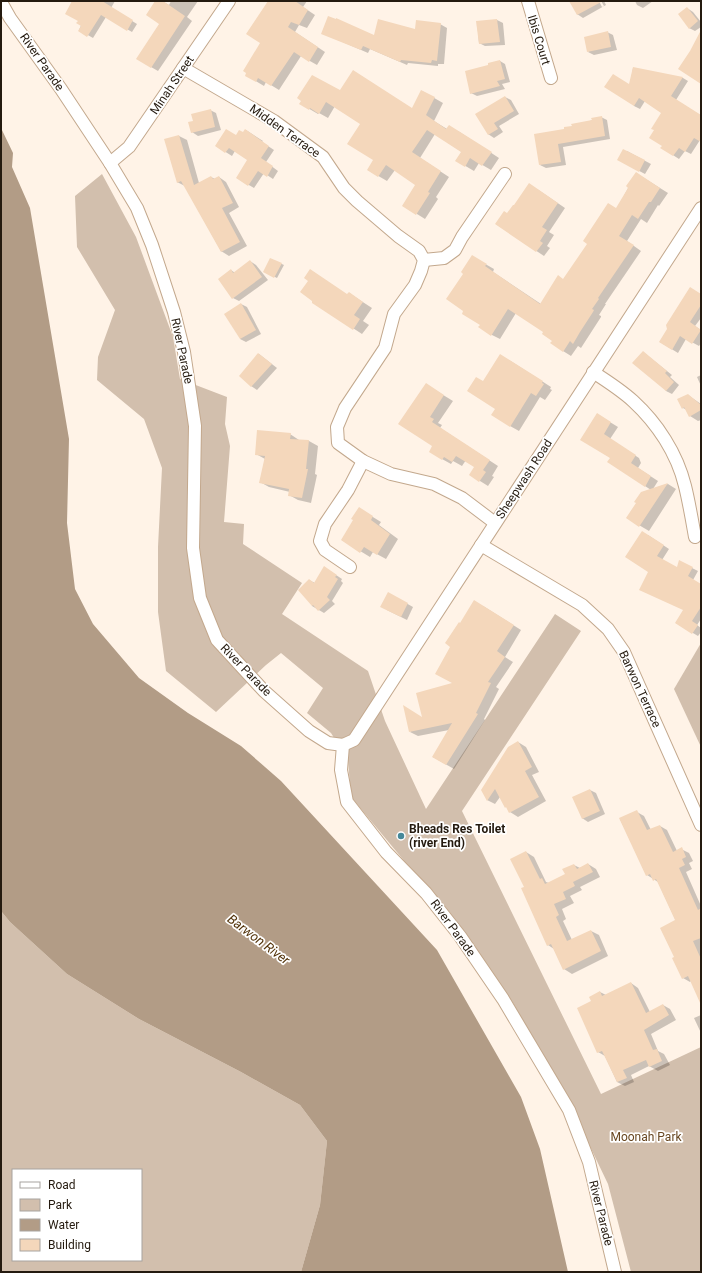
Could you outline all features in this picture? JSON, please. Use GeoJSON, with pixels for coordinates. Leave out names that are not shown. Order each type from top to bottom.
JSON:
{"type":"FeatureCollection","features":[{"type":"Feature","properties":{"kind":"street","name":"Minah Street"},"geometry":{"type":"LineString","coordinates":[[110,163],[129,147],[229,1]]}},
{"type":"Feature","properties":{"kind":"street","name":"Ibis Court"},"geometry":{"type":"LineString","coordinates":[[528,1],[551,78]]}},
{"type":"Feature","properties":{"kind":"street","name":"River Parade"},"geometry":{"type":"LineString","coordinates":[[1,2],[10,18],[61,89],[110,163],[137,208],[152,245],[174,312],[184,352],[194,426],[192,548],[200,598],[217,640],[264,691],[309,731],[328,743],[343,745],[341,770],[347,802],[386,852],[426,892],[460,936],[503,999],[569,1110],[589,1162],[615,1272]]}},
{"type":"Feature","properties":{"kind":"street","name":"Midden Terrace"},"geometry":{"type":"LineString","coordinates":[[183,68],[274,121],[323,157],[344,188],[357,202],[398,236],[419,250],[424,260]]}},
{"type":"Feature","properties":{"kind":"street"},"geometry":{"type":"LineString","coordinates":[[495,523],[462,498],[434,484],[391,474],[363,461],[338,443],[337,427],[345,408],[385,348],[394,314],[415,285],[422,271],[424,260],[444,258],[455,250],[462,237],[505,174]]}},
{"type":"Feature","properties":{"kind":"street","name":"Sheepwash Road"},"geometry":{"type":"LineString","coordinates":[[343,745],[354,740],[701,208]]}},
{"type":"Feature","properties":{"kind":"street"},"geometry":{"type":"LineString","coordinates":[[593,372],[633,401],[652,420],[668,445],[678,464],[685,484],[695,537]]}},
{"type":"Feature","properties":{"kind":"street"},"geometry":{"type":"LineString","coordinates":[[350,567],[325,550],[320,541],[325,524],[348,490],[363,461]]}},
{"type":"Feature","properties":{"kind":"street","name":"Barwon Terrace"},"geometry":{"type":"LineString","coordinates":[[481,545],[582,605],[608,629],[624,652],[701,825]]}},
{"type":"Feature","properties":{"kind":"green space","name":"Moonah Park"},"geometry":{"type":"Polygon","coordinates":[[[102,174],[136,237],[173,337],[180,379],[227,397],[225,424],[230,446],[224,522],[244,524],[243,544],[302,583],[282,614],[368,671],[385,721],[426,809],[555,614],[581,631],[462,811],[601,1094],[701,1047],[701,1272],[631,1272],[608,1184],[573,1111],[513,1003],[421,881],[351,797],[348,760],[331,733],[307,713],[323,688],[281,653],[216,712],[166,671],[158,612],[158,547],[162,468],[144,419],[97,380],[98,357],[115,310],[77,247],[75,196],[102,174]]]}},
{"type":"Feature","properties":{"kind":"green space"},"geometry":{"type":"Polygon","coordinates":[[[701,643],[701,747],[674,689],[701,643]]]}},
{"type":"Feature","properties":{"kind":"green space"},"geometry":{"type":"Polygon","coordinates":[[[1,911],[10,922],[67,974],[139,1019],[241,1072],[300,1105],[327,1141],[320,1205],[301,1272],[1,1272],[1,911]]]}},
{"type":"Feature","properties":{"kind":"water","name":"Barwon River"},"geometry":{"type":"Polygon","coordinates":[[[1,128],[13,153],[12,167],[30,208],[69,439],[67,523],[75,589],[93,624],[139,678],[188,713],[241,746],[281,781],[437,950],[521,1097],[540,1149],[568,1272],[301,1272],[320,1205],[327,1141],[300,1105],[241,1072],[139,1019],[67,974],[10,922],[1,911],[1,128]]]}},
{"type":"Feature","properties":{"kind":"building"},"geometry":{"type":"Polygon","coordinates":[[[72,1],[102,1],[133,20],[127,31],[101,15],[87,37],[78,31],[81,26],[76,23],[78,21],[65,14],[72,1]]]}},
{"type":"Feature","properties":{"kind":"building"},"geometry":{"type":"Polygon","coordinates":[[[155,1],[163,1],[185,16],[151,68],[136,59],[159,24],[146,15],[155,1]]]}},
{"type":"Feature","properties":{"kind":"building"},"geometry":{"type":"Polygon","coordinates":[[[268,1],[295,1],[308,10],[299,25],[291,22],[288,27],[318,47],[309,62],[294,52],[271,86],[258,78],[256,82],[245,76],[246,73],[243,71],[260,43],[246,34],[268,1]]]}},
{"type":"Feature","properties":{"kind":"building"},"geometry":{"type":"Polygon","coordinates":[[[569,1],[603,1],[577,15],[569,1]]]}},
{"type":"Feature","properties":{"kind":"building"},"geometry":{"type":"Polygon","coordinates":[[[687,7],[698,21],[689,29],[678,14],[687,7]]]}},
{"type":"Feature","properties":{"kind":"building"},"geometry":{"type":"Polygon","coordinates":[[[328,16],[336,18],[374,35],[378,19],[415,29],[416,20],[441,23],[437,61],[432,60],[431,63],[401,60],[400,62],[363,46],[361,50],[321,34],[328,16]]]}},
{"type":"Feature","properties":{"kind":"building"},"geometry":{"type":"Polygon","coordinates":[[[497,19],[500,42],[479,44],[476,21],[497,19]]]}},
{"type":"Feature","properties":{"kind":"building"},"geometry":{"type":"Polygon","coordinates":[[[701,30],[701,84],[678,69],[701,30]]]}},
{"type":"Feature","properties":{"kind":"building"},"geometry":{"type":"Polygon","coordinates":[[[608,31],[611,47],[587,52],[584,37],[608,31]]]}},
{"type":"Feature","properties":{"kind":"building"},"geometry":{"type":"Polygon","coordinates":[[[500,60],[505,79],[497,81],[500,86],[470,94],[465,71],[500,60]]]}},
{"type":"Feature","properties":{"kind":"building"},"geometry":{"type":"Polygon","coordinates":[[[633,67],[683,77],[671,96],[701,115],[701,142],[694,138],[685,152],[679,148],[673,156],[660,148],[662,146],[649,138],[654,130],[651,129],[661,113],[639,98],[634,106],[604,87],[613,74],[629,84],[633,67]]]}},
{"type":"Feature","properties":{"kind":"building"},"geometry":{"type":"Polygon","coordinates":[[[353,70],[412,108],[421,90],[435,97],[426,115],[446,129],[449,125],[492,152],[482,166],[470,158],[465,167],[455,161],[461,152],[427,130],[412,152],[441,171],[428,192],[430,193],[416,215],[402,206],[415,185],[386,165],[378,177],[367,170],[373,160],[347,144],[360,124],[326,102],[319,114],[310,108],[309,110],[299,104],[301,101],[297,98],[312,75],[340,90],[353,70]]]}},
{"type":"Feature","properties":{"kind":"building"},"geometry":{"type":"Polygon","coordinates":[[[505,96],[514,111],[494,123],[498,129],[488,135],[475,114],[505,96]]]}},
{"type":"Feature","properties":{"kind":"building"},"geometry":{"type":"Polygon","coordinates":[[[211,109],[215,127],[191,133],[188,122],[193,121],[191,114],[211,109]]]}},
{"type":"Feature","properties":{"kind":"building"},"geometry":{"type":"Polygon","coordinates":[[[602,116],[605,136],[558,144],[561,162],[539,165],[534,134],[564,129],[564,127],[572,126],[571,124],[592,120],[591,118],[602,116]]]}},
{"type":"Feature","properties":{"kind":"building"},"geometry":{"type":"Polygon","coordinates":[[[226,129],[236,135],[239,130],[243,132],[245,129],[269,146],[261,158],[273,166],[267,177],[258,171],[248,186],[236,178],[247,160],[229,148],[225,153],[215,146],[226,129]]]}},
{"type":"Feature","properties":{"kind":"building"},"geometry":{"type":"Polygon","coordinates":[[[179,135],[194,185],[211,176],[213,179],[219,176],[233,203],[222,208],[240,242],[221,252],[181,181],[177,183],[164,139],[179,135]]]}},
{"type":"Feature","properties":{"kind":"building"},"geometry":{"type":"Polygon","coordinates":[[[623,149],[645,160],[639,172],[617,160],[623,149]]]}},
{"type":"Feature","properties":{"kind":"building"},"geometry":{"type":"Polygon","coordinates":[[[636,172],[660,188],[638,219],[632,215],[619,236],[634,245],[598,298],[599,299],[592,309],[594,310],[593,312],[573,344],[570,341],[563,352],[550,343],[552,341],[542,334],[543,332],[508,309],[491,336],[478,327],[480,325],[462,314],[463,311],[446,299],[463,274],[461,272],[472,255],[487,264],[485,266],[540,304],[558,275],[563,279],[587,244],[583,241],[608,203],[616,208],[628,188],[626,186],[636,172]]]}},
{"type":"Feature","properties":{"kind":"building"},"geometry":{"type":"Polygon","coordinates":[[[529,183],[558,203],[542,227],[547,230],[540,241],[543,243],[536,252],[495,224],[504,211],[507,213],[514,205],[529,183]]]}},
{"type":"Feature","properties":{"kind":"building"},"geometry":{"type":"Polygon","coordinates":[[[270,258],[282,263],[274,278],[263,272],[270,258]]]}},
{"type":"Feature","properties":{"kind":"building"},"geometry":{"type":"Polygon","coordinates":[[[250,260],[262,277],[232,299],[218,279],[231,269],[233,273],[250,260]]]}},
{"type":"Feature","properties":{"kind":"building"},"geometry":{"type":"Polygon","coordinates":[[[310,269],[347,294],[349,292],[363,302],[354,315],[360,319],[353,330],[312,303],[312,301],[300,292],[308,281],[304,278],[310,269]]]}},
{"type":"Feature","properties":{"kind":"building"},"geometry":{"type":"Polygon","coordinates":[[[690,287],[701,294],[701,305],[690,322],[701,330],[692,344],[680,336],[672,350],[659,342],[667,329],[666,325],[690,287]]]}},
{"type":"Feature","properties":{"kind":"building"},"geometry":{"type":"Polygon","coordinates":[[[241,303],[256,330],[240,339],[224,314],[241,303]]]}},
{"type":"Feature","properties":{"kind":"building"},"geometry":{"type":"Polygon","coordinates":[[[643,351],[667,371],[665,373],[674,382],[666,391],[632,363],[643,351]]]}},
{"type":"Feature","properties":{"kind":"building"},"geometry":{"type":"Polygon","coordinates":[[[258,353],[272,364],[251,387],[239,376],[258,353]]]}},
{"type":"Feature","properties":{"kind":"building"},"geometry":{"type":"Polygon","coordinates":[[[500,354],[543,381],[542,383],[544,384],[536,396],[531,393],[510,427],[491,415],[495,409],[467,391],[476,377],[483,381],[500,354]]]}},
{"type":"Feature","properties":{"kind":"building"},"geometry":{"type":"Polygon","coordinates":[[[426,383],[444,395],[430,417],[434,419],[432,422],[490,460],[483,470],[486,472],[479,482],[469,475],[474,467],[456,456],[452,462],[444,457],[442,460],[429,452],[432,446],[398,424],[426,383]]]}},
{"type":"Feature","properties":{"kind":"building"},"geometry":{"type":"Polygon","coordinates":[[[688,394],[701,405],[701,410],[689,417],[684,407],[682,409],[677,399],[688,394]]]}},
{"type":"Feature","properties":{"kind":"building"},"geometry":{"type":"Polygon","coordinates":[[[597,413],[611,422],[604,434],[636,455],[631,463],[651,476],[645,487],[607,462],[610,458],[580,440],[597,413]]]}},
{"type":"Feature","properties":{"kind":"building"},"geometry":{"type":"Polygon","coordinates":[[[257,430],[291,433],[290,439],[309,440],[306,469],[308,469],[302,498],[288,496],[289,489],[259,483],[265,456],[255,455],[257,430]]]}},
{"type":"Feature","properties":{"kind":"building"},"geometry":{"type":"Polygon","coordinates":[[[668,483],[639,527],[626,518],[641,492],[668,483]]]}},
{"type":"Feature","properties":{"kind":"building"},"geometry":{"type":"Polygon","coordinates":[[[359,507],[373,516],[371,520],[390,534],[377,555],[364,547],[360,553],[341,540],[353,520],[351,519],[359,507]]]}},
{"type":"Feature","properties":{"kind":"building"},"geometry":{"type":"Polygon","coordinates":[[[642,531],[664,545],[657,556],[677,567],[679,560],[693,567],[688,576],[701,584],[701,607],[692,621],[698,625],[692,634],[675,623],[683,610],[639,590],[648,572],[625,557],[642,531]]]}},
{"type":"Feature","properties":{"kind":"building"},"geometry":{"type":"Polygon","coordinates":[[[324,566],[337,575],[335,577],[338,579],[327,597],[330,600],[318,611],[298,590],[309,579],[314,583],[324,566]]]}},
{"type":"Feature","properties":{"kind":"building"},"geometry":{"type":"Polygon","coordinates":[[[388,592],[408,603],[401,617],[380,607],[388,592]]]}},
{"type":"Feature","properties":{"kind":"building"},"geometry":{"type":"Polygon","coordinates":[[[474,600],[514,625],[497,651],[505,657],[488,682],[491,683],[476,713],[478,714],[446,765],[432,757],[452,723],[409,732],[403,705],[422,717],[416,693],[452,683],[435,674],[450,647],[445,643],[459,622],[460,623],[474,600]]]}},
{"type":"Feature","properties":{"kind":"building"},"geometry":{"type":"Polygon","coordinates":[[[518,741],[532,767],[525,771],[539,797],[509,813],[495,789],[487,801],[481,790],[508,747],[518,741]]]}},
{"type":"Feature","properties":{"kind":"building"},"geometry":{"type":"Polygon","coordinates":[[[590,789],[600,811],[582,819],[572,797],[590,789]]]}},
{"type":"Feature","properties":{"kind":"building"},"geometry":{"type":"Polygon","coordinates":[[[637,810],[647,830],[660,825],[673,852],[682,847],[686,857],[682,859],[685,865],[679,868],[698,910],[701,908],[701,938],[693,941],[701,959],[701,1005],[688,976],[682,979],[672,958],[674,957],[660,928],[675,920],[656,879],[653,881],[650,874],[646,876],[619,818],[637,810]]]}},
{"type":"Feature","properties":{"kind":"building"},"geometry":{"type":"Polygon","coordinates":[[[526,851],[540,879],[542,878],[545,884],[565,874],[562,869],[574,864],[577,869],[588,863],[593,872],[573,882],[575,886],[563,892],[566,899],[554,904],[559,915],[556,917],[567,941],[591,930],[601,951],[563,970],[551,944],[547,946],[521,888],[524,887],[510,859],[526,851]]]}},
{"type":"Feature","properties":{"kind":"building"},"geometry":{"type":"Polygon","coordinates":[[[631,982],[646,1013],[663,1004],[669,1015],[644,1030],[653,1050],[657,1049],[662,1061],[649,1067],[646,1060],[623,1070],[627,1078],[617,1082],[602,1051],[597,1053],[577,1008],[591,1001],[589,997],[600,991],[602,996],[631,982]]]}},
{"type":"Feature","properties":{"kind":"place","name":"Bheads Res Toilet (river End)"},"geometry":{"type":"Point","coordinates":[401,836]}}]}
